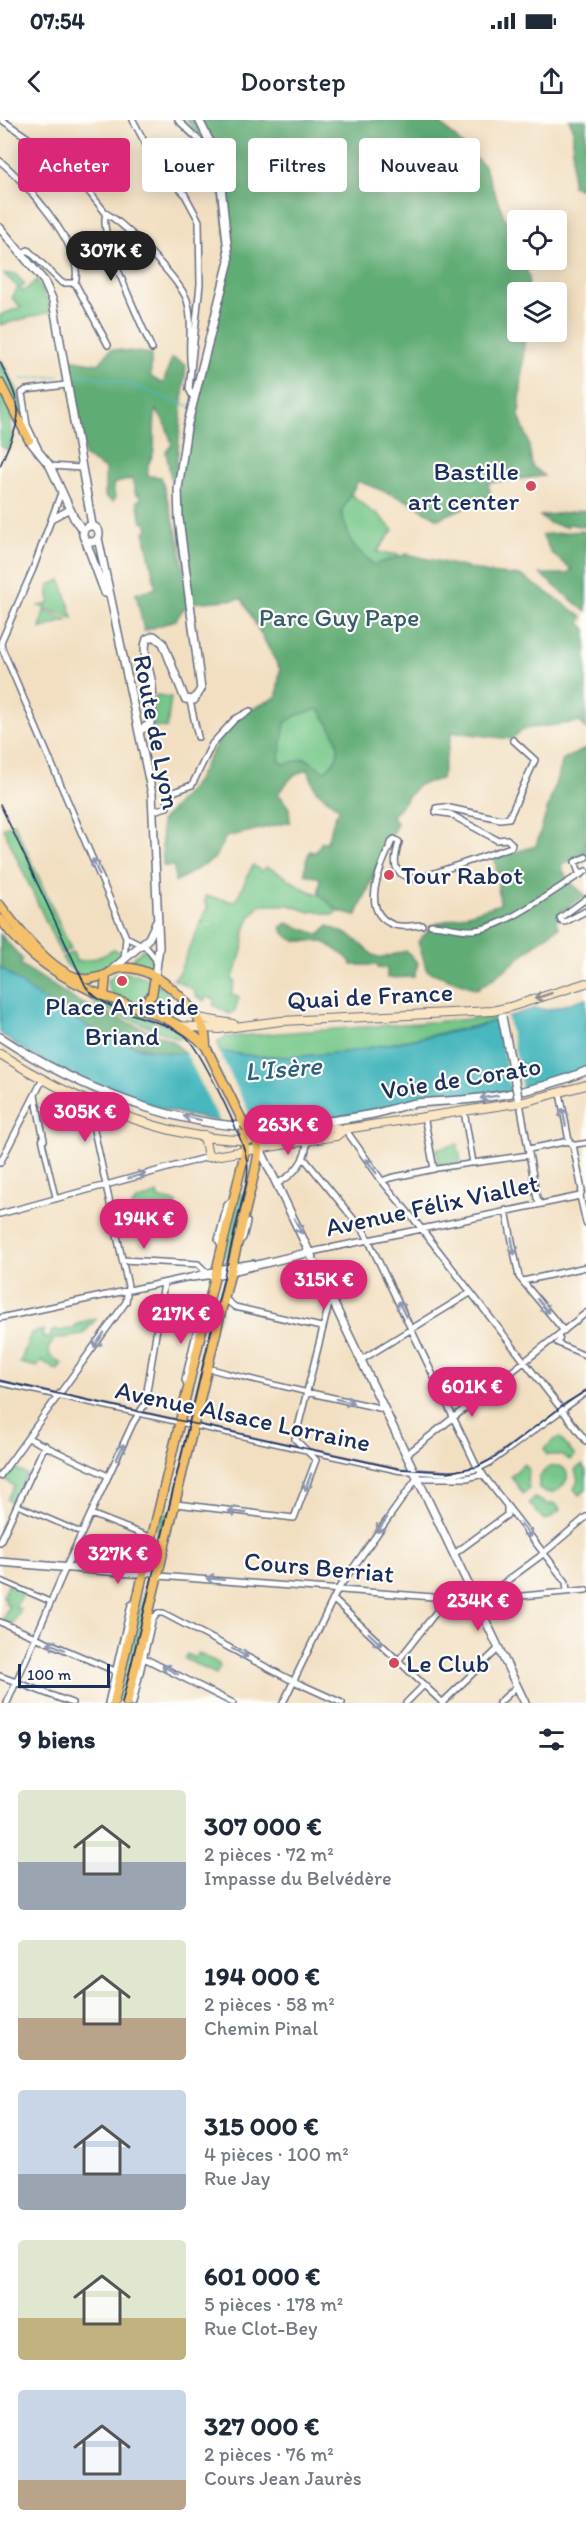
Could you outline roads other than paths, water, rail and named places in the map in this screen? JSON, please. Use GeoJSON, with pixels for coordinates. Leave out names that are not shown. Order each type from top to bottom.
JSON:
{"type":"FeatureCollection","features":[{"type":"Feature","properties":{"kind":"main road"},"geometry":{"type":"LineString","coordinates":[[0,383],[29,440]]}},
{"type":"Feature","properties":{"kind":"main road"},"geometry":{"type":"LineString","coordinates":[[0,904],[26,938],[58,966],[81,979],[106,975],[114,968],[127,968],[155,976],[171,988],[198,1018],[203,1028],[204,1043],[245,1127],[257,1139],[260,1149],[127,1703]]}},
{"type":"Feature","properties":{"kind":"main road"},"geometry":{"type":"LineString","coordinates":[[0,919],[18,941],[49,969],[72,983],[181,1026],[204,1043]]}},
{"type":"Feature","properties":{"kind":"main road"},"geometry":{"type":"LineString","coordinates":[[104,996],[106,975]]}},
{"type":"Feature","properties":{"kind":"main road"},"geometry":{"type":"LineString","coordinates":[[138,1009],[152,995],[155,976]]}},
{"type":"Feature","properties":{"kind":"main road","name":"Quai de France"},"geometry":{"type":"LineString","coordinates":[[203,1028],[219,1029],[241,1025],[501,1013],[586,983]]}},
{"type":"Feature","properties":{"kind":"main road","name":"Quai de France"},"geometry":{"type":"LineString","coordinates":[[198,1018],[241,1025]]}},
{"type":"Feature","properties":{"kind":"main road"},"geometry":{"type":"LineString","coordinates":[[181,1026],[203,1028]]}},
{"type":"Feature","properties":{"kind":"main road"},"geometry":{"type":"LineString","coordinates":[[0,1054],[43,1079],[94,1104],[139,1120],[260,1149],[310,1137],[334,1128],[345,1129],[464,1111],[560,1093],[586,1085]]}},
{"type":"Feature","properties":{"kind":"main road"},"geometry":{"type":"LineString","coordinates":[[114,1703],[234,1199],[245,1145],[245,1127]]}},
{"type":"Feature","properties":{"kind":"main road"},"geometry":{"type":"LineString","coordinates":[[204,1135],[205,1158],[257,1139],[310,1137]]}},
{"type":"Feature","properties":{"kind":"street"},"geometry":{"type":"LineString","coordinates":[[3,120],[74,174],[95,197],[106,214],[117,218],[129,228],[183,291],[189,309],[189,355],[192,368]]}},
{"type":"Feature","properties":{"kind":"street"},"geometry":{"type":"LineString","coordinates":[[133,120],[154,160],[162,172],[184,193],[199,221],[200,284],[189,389],[194,399]]}},
{"type":"Feature","properties":{"kind":"street"},"geometry":{"type":"LineString","coordinates":[[178,120],[197,138]]}},
{"type":"Feature","properties":{"kind":"street"},"geometry":{"type":"LineString","coordinates":[[199,120],[209,138]]}},
{"type":"Feature","properties":{"kind":"street"},"geometry":{"type":"LineString","coordinates":[[0,161],[30,189],[60,232],[74,260],[77,273],[75,283],[108,345]]}},
{"type":"Feature","properties":{"kind":"street"},"geometry":{"type":"LineString","coordinates":[[139,731],[148,727],[151,720],[152,685],[145,649],[147,639],[158,638],[163,643],[185,699],[190,701],[197,698],[201,689],[177,501],[191,410],[229,261],[222,192]]}},
{"type":"Feature","properties":{"kind":"street"},"geometry":{"type":"LineString","coordinates":[[106,214],[103,222],[107,242],[152,349]]}},
{"type":"Feature","properties":{"kind":"street"},"geometry":{"type":"LineString","coordinates":[[0,228],[44,281],[53,300],[92,525],[99,530],[98,538],[115,623]]}},
{"type":"Feature","properties":{"kind":"street"},"geometry":{"type":"LineString","coordinates":[[22,253],[28,250],[62,283],[75,283]]}},
{"type":"Feature","properties":{"kind":"street"},"geometry":{"type":"LineString","coordinates":[[40,456],[27,425],[22,393],[26,390],[66,385]]}},
{"type":"Feature","properties":{"kind":"street"},"geometry":{"type":"LineString","coordinates":[[29,440],[50,466],[61,493],[84,535],[115,623]]}},
{"type":"Feature","properties":{"kind":"street"},"geometry":{"type":"LineString","coordinates":[[50,466],[82,468]]}},
{"type":"Feature","properties":{"kind":"street"},"geometry":{"type":"LineString","coordinates":[[61,493],[53,518],[1,642],[126,937],[124,959]]}},
{"type":"Feature","properties":{"kind":"street"},"geometry":{"type":"LineString","coordinates":[[53,518],[70,509]]}},
{"type":"Feature","properties":{"kind":"street"},"geometry":{"type":"LineString","coordinates":[[84,535],[87,527],[92,525]]}},
{"type":"Feature","properties":{"kind":"street"},"geometry":{"type":"LineString","coordinates":[[84,535],[92,542],[98,538]]}},
{"type":"Feature","properties":{"kind":"street","name":"Route de Lyon"},"geometry":{"type":"LineString","coordinates":[[115,623],[152,794],[157,920]]}},
{"type":"Feature","properties":{"kind":"street"},"geometry":{"type":"LineString","coordinates":[[190,701],[198,737]]}},
{"type":"Feature","properties":{"kind":"street"},"geometry":{"type":"LineString","coordinates":[[153,811],[167,807],[168,794],[192,785],[212,744],[235,719],[250,711]]}},
{"type":"Feature","properties":{"kind":"street"},"geometry":{"type":"LineString","coordinates":[[422,925],[395,925],[381,915],[375,899],[379,870],[394,839],[399,842],[394,865],[403,876],[417,879],[511,847],[512,844],[507,839],[497,840],[450,814],[436,812],[436,808],[445,807],[500,819],[509,818],[536,760],[513,740]]}},
{"type":"Feature","properties":{"kind":"street"},"geometry":{"type":"LineString","coordinates":[[431,925],[473,930],[487,928],[504,921],[583,873],[575,862],[586,857]]}},
{"type":"Feature","properties":{"kind":"street"},"geometry":{"type":"LineString","coordinates":[[444,869],[446,878]]}},
{"type":"Feature","properties":{"kind":"street"},"geometry":{"type":"LineString","coordinates":[[586,899],[560,918],[561,921],[586,911]]}},
{"type":"Feature","properties":{"kind":"street"},"geometry":{"type":"LineString","coordinates":[[114,968],[149,938],[157,920]]}},
{"type":"Feature","properties":{"kind":"street"},"geometry":{"type":"LineString","coordinates":[[155,976],[157,920]]}},
{"type":"Feature","properties":{"kind":"street"},"geometry":{"type":"LineString","coordinates":[[126,937],[154,955],[157,961]]}},
{"type":"Feature","properties":{"kind":"street"},"geometry":{"type":"LineString","coordinates":[[501,1013],[537,1198],[540,1203]]}},
{"type":"Feature","properties":{"kind":"street","name":"Voie de Corato"},"geometry":{"type":"LineString","coordinates":[[0,1037],[47,1065],[115,1095],[173,1113],[231,1126],[292,1125],[365,1115],[421,1103],[488,1097],[555,1084],[586,1071]]}},
{"type":"Feature","properties":{"kind":"street"},"geometry":{"type":"LineString","coordinates":[[0,1163],[43,1079]]}},
{"type":"Feature","properties":{"kind":"street"},"geometry":{"type":"LineString","coordinates":[[560,1093],[582,1190],[580,1196],[586,1222]]}},
{"type":"Feature","properties":{"kind":"street"},"geometry":{"type":"LineString","coordinates":[[35,1095],[56,1199]]}},
{"type":"Feature","properties":{"kind":"street"},"geometry":{"type":"LineString","coordinates":[[0,1476],[126,1302],[128,1290],[92,1121],[94,1104]]}},
{"type":"Feature","properties":{"kind":"street"},"geometry":{"type":"LineString","coordinates":[[464,1111],[473,1163]]}},
{"type":"Feature","properties":{"kind":"street"},"geometry":{"type":"LineString","coordinates":[[424,1116],[436,1168]]}},
{"type":"Feature","properties":{"kind":"street"},"geometry":{"type":"LineString","coordinates":[[345,1129],[382,1181],[586,1442]]}},
{"type":"Feature","properties":{"kind":"street"},"geometry":{"type":"LineString","coordinates":[[276,1185],[293,1172],[303,1157],[310,1137]]}},
{"type":"Feature","properties":{"kind":"street"},"geometry":{"type":"LineString","coordinates":[[382,1181],[436,1168],[473,1163],[571,1143],[586,1143]]}},
{"type":"Feature","properties":{"kind":"street"},"geometry":{"type":"LineString","coordinates":[[260,1149],[454,1554],[479,1598],[525,1703]]}},
{"type":"Feature","properties":{"kind":"street"},"geometry":{"type":"LineString","coordinates":[[303,1157],[369,1240],[478,1469],[566,1582],[567,1592]]}},
{"type":"Feature","properties":{"kind":"street"},"geometry":{"type":"LineString","coordinates":[[0,1215],[205,1158]]}},
{"type":"Feature","properties":{"kind":"street","name":"Avenue Félix Viallet"},"geometry":{"type":"LineString","coordinates":[[0,1318],[580,1196]]}},
{"type":"Feature","properties":{"kind":"street"},"geometry":{"type":"LineString","coordinates":[[506,1210],[517,1271],[564,1332]]}},
{"type":"Feature","properties":{"kind":"street"},"geometry":{"type":"LineString","coordinates":[[122,1260],[198,1264],[206,1272]]}},
{"type":"Feature","properties":{"kind":"street"},"geometry":{"type":"LineString","coordinates":[[523,1281],[586,1267]]}},
{"type":"Feature","properties":{"kind":"street","name":"Avenue Félix Viallet"},"geometry":{"type":"LineString","coordinates":[[190,1277],[206,1272],[216,1272]]}},
{"type":"Feature","properties":{"kind":"street"},"geometry":{"type":"LineString","coordinates":[[8,1703],[66,1567],[108,1476],[145,1404],[164,1283]]}},
{"type":"Feature","properties":{"kind":"street"},"geometry":{"type":"LineString","coordinates":[[360,1360],[471,1293]]}},
{"type":"Feature","properties":{"kind":"street"},"geometry":{"type":"LineString","coordinates":[[176,1504],[294,1518],[316,1460],[295,1439],[321,1327],[331,1296]]}},
{"type":"Feature","properties":{"kind":"street"},"geometry":{"type":"LineString","coordinates":[[225,1299],[235,1307],[321,1327]]}},
{"type":"Feature","properties":{"kind":"street"},"geometry":{"type":"LineString","coordinates":[[406,1455],[586,1313]]}},
{"type":"Feature","properties":{"kind":"street"},"geometry":{"type":"LineString","coordinates":[[558,1336],[560,1339],[557,1343],[586,1356]]}},
{"type":"Feature","properties":{"kind":"street"},"geometry":{"type":"LineString","coordinates":[[206,1370],[212,1369],[384,1409]]}},
{"type":"Feature","properties":{"kind":"street","name":"Avenue Alsace Lorraine"},"geometry":{"type":"LineString","coordinates":[[0,1383],[416,1476],[467,1478],[483,1474]]}},
{"type":"Feature","properties":{"kind":"street"},"geometry":{"type":"LineString","coordinates":[[478,1469],[586,1393]]}},
{"type":"Feature","properties":{"kind":"street"},"geometry":{"type":"LineString","coordinates":[[28,1438],[108,1476]]}},
{"type":"Feature","properties":{"kind":"street"},"geometry":{"type":"LineString","coordinates":[[0,1542],[45,1445]]}},
{"type":"Feature","properties":{"kind":"street","name":"Avenue Alsace Lorraine"},"geometry":{"type":"LineString","coordinates":[[416,1476],[456,1474],[478,1469]]}},
{"type":"Feature","properties":{"kind":"street"},"geometry":{"type":"LineString","coordinates":[[283,1703],[338,1589],[416,1476]]}},
{"type":"Feature","properties":{"kind":"street"},"geometry":{"type":"LineString","coordinates":[[16,1505],[82,1533]]}},
{"type":"Feature","properties":{"kind":"street"},"geometry":{"type":"LineString","coordinates":[[454,1554],[507,1515],[507,1508]]}},
{"type":"Feature","properties":{"kind":"street"},"geometry":{"type":"LineString","coordinates":[[91,1514],[152,1538]]}},
{"type":"Feature","properties":{"kind":"street"},"geometry":{"type":"LineString","coordinates":[[479,1598],[543,1553],[585,1519]]}},
{"type":"Feature","properties":{"kind":"street","name":"Cours Berriat"},"geometry":{"type":"LineString","coordinates":[[0,1562],[143,1574],[148,1571],[155,1572],[159,1576],[440,1598],[479,1598],[586,1590]]}},
{"type":"Feature","properties":{"kind":"street"},"geometry":{"type":"LineString","coordinates":[[0,1580],[51,1602]]}},
{"type":"Feature","properties":{"kind":"street"},"geometry":{"type":"LineString","coordinates":[[398,1661],[437,1611],[440,1598]]}},
{"type":"Feature","properties":{"kind":"street"},"geometry":{"type":"LineString","coordinates":[[108,1703],[131,1605],[139,1599]]}},
{"type":"Feature","properties":{"kind":"street"},"geometry":{"type":"LineString","coordinates":[[333,1599],[442,1703],[499,1648]]}},
{"type":"Feature","properties":{"kind":"street"},"geometry":{"type":"LineString","coordinates":[[133,1703],[153,1619],[152,1606]]}},
{"type":"Feature","properties":{"kind":"street"},"geometry":{"type":"LineString","coordinates":[[153,1619],[158,1613],[163,1612],[293,1681],[342,1703]]}},
{"type":"Feature","properties":{"kind":"street"},"geometry":{"type":"LineString","coordinates":[[0,1622],[115,1671]]}},
{"type":"Feature","properties":{"kind":"street"},"geometry":{"type":"LineString","coordinates":[[144,1658],[233,1703]]}},
{"type":"Feature","properties":{"kind":"street"},"geometry":{"type":"LineString","coordinates":[[0,1676],[72,1703]]}},
{"type":"Feature","properties":{"kind":"street"},"geometry":{"type":"LineString","coordinates":[[406,1703],[423,1686]]}},
{"type":"Feature","properties":{"kind":"street"},"geometry":{"type":"LineString","coordinates":[[499,1703],[516,1686]]}},
{"type":"Feature","properties":{"kind":"water","name":"L'Isère"},"geometry":{"type":"Polygon","coordinates":[[[0,967],[36,995],[97,1032],[139,1048],[168,1053],[223,1052],[293,1057],[348,1052],[473,1028],[535,1008],[548,1010],[586,998],[586,1068],[548,1083],[522,1090],[475,1097],[412,1102],[311,1122],[271,1125],[239,1124],[203,1118],[167,1110],[93,1085],[58,1069],[0,1033],[0,967]]]}},
{"type":"Feature","properties":{"kind":"waterway"},"geometry":{"type":"LineString","coordinates":[[70,375],[116,381],[190,406]]}},
{"type":"Feature","properties":{"kind":"waterway"},"geometry":{"type":"LineString","coordinates":[[21,379],[59,376]]}},
{"type":"Feature","properties":{"kind":"tram line"},"geometry":{"type":"LineString","coordinates":[[0,362],[14,393],[18,414],[17,424],[0,466]]}},
{"type":"Feature","properties":{"kind":"tram line"},"geometry":{"type":"LineString","coordinates":[[0,804],[86,987],[96,997],[119,1010],[159,1023],[184,1035],[200,1056],[220,1094],[238,1134],[248,1164],[246,1184],[122,1703]]}},
{"type":"Feature","properties":{"kind":"tram line"},"geometry":{"type":"LineString","coordinates":[[0,1381],[399,1469],[448,1472],[477,1467],[496,1457],[566,1403],[586,1391]]}},
{"type":"Feature","properties":{"kind":"place","name":"Bastille art center"},"geometry":{"type":"Point","coordinates":[531,486]}},
{"type":"Feature","properties":{"kind":"place","name":"Tour Rabot"},"geometry":{"type":"Point","coordinates":[389,875]}},
{"type":"Feature","properties":{"kind":"place","name":"Place Aristide Briand"},"geometry":{"type":"Point","coordinates":[122,981]}},
{"type":"Feature","properties":{"kind":"place","name":"Le Club"},"geometry":{"type":"Point","coordinates":[394,1663]}},
{"type":"Feature","properties":{"kind":"park label","name":"Parc Guy Pape"},"geometry":{"type":"Point","coordinates":[339,617]}}]}
